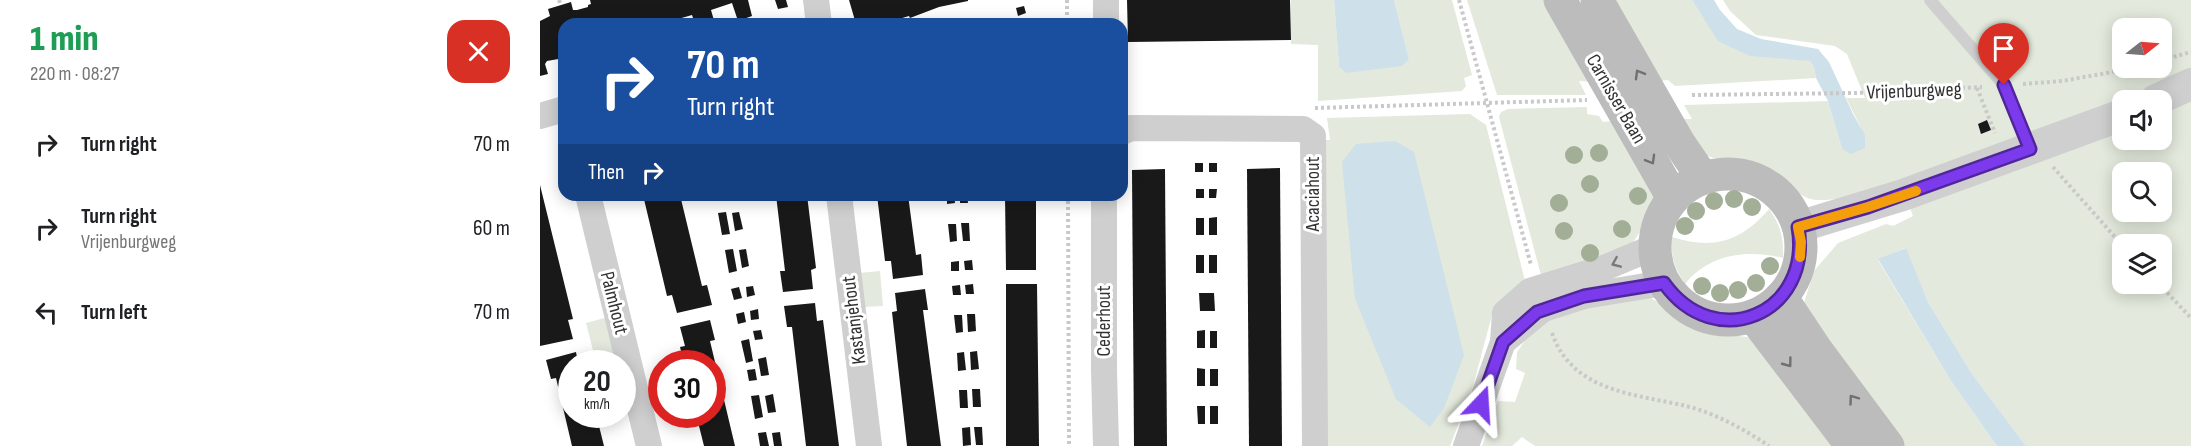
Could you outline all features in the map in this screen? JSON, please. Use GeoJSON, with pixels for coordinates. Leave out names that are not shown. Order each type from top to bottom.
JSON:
{"type":"FeatureCollection","features":[{"type":"Feature","properties":{"kind":"main road","name":"Carnisser Baan"},"geometry":{"type":"LineString","coordinates":[[1560,0],[1673,198]]}},
{"type":"Feature","properties":{"kind":"main road","name":"Carnisser Baan"},"geometry":{"type":"LineString","coordinates":[[1597,0],[1679,142],[1703,178]]}},
{"type":"Feature","properties":{"kind":"main road"},"geometry":{"type":"LineString","coordinates":[[1719,174],[1736,174],[1768,186],[1786,205],[1798,227],[1801,242],[1797,272],[1773,305],[1753,316],[1736,320],[1719,320],[1702,316],[1687,308],[1674,297],[1664,283],[1657,266],[1654,247],[1659,221],[1673,198],[1687,186],[1703,178],[1719,174]]}},
{"type":"Feature","properties":{"kind":"main road"},"geometry":{"type":"LineString","coordinates":[[1781,297],[1815,348],[1888,446]]}},
{"type":"Feature","properties":{"kind":"main road"},"geometry":{"type":"LineString","coordinates":[[1753,316],[1852,446]]}},
{"type":"Feature","properties":{"kind":"street"},"geometry":{"type":"LineString","coordinates":[[816,0],[818,18]]}},
{"type":"Feature","properties":{"kind":"street"},"geometry":{"type":"LineString","coordinates":[[1106,0],[1106,18]]}},
{"type":"Feature","properties":{"kind":"street"},"geometry":{"type":"LineString","coordinates":[[2172,93],[2191,84]]}},
{"type":"Feature","properties":{"kind":"street"},"geometry":{"type":"LineString","coordinates":[[540,116],[558,111]]}},
{"type":"Feature","properties":{"kind":"street"},"geometry":{"type":"LineString","coordinates":[[1798,227],[1868,207],[2112,119]]}},
{"type":"Feature","properties":{"kind":"street","name":"Acaciahout"},"geometry":{"type":"LineString","coordinates":[[1128,129],[1303,129],[1312,136],[1315,446]]}},
{"type":"Feature","properties":{"kind":"street","name":"Palmhout"},"geometry":{"type":"LineString","coordinates":[[589,201],[649,446]]}},
{"type":"Feature","properties":{"kind":"street","name":"Kastanjehout"},"geometry":{"type":"LineString","coordinates":[[840,201],[869,446]]}},
{"type":"Feature","properties":{"kind":"street","name":"Cederhout"},"geometry":{"type":"LineString","coordinates":[[1104,201],[1106,446]]}},
{"type":"Feature","properties":{"kind":"street"},"geometry":{"type":"LineString","coordinates":[[1466,446],[1503,342],[1505,313],[1530,291],[1604,268],[1654,247]]}},
{"type":"Feature","properties":{"kind":"street"},"geometry":{"type":"LineString","coordinates":[[1503,342],[1543,309],[1584,296],[1664,283]]}},
{"type":"Feature","properties":{"kind":"lane"},"geometry":{"type":"LineString","coordinates":[[1930,0],[2004,85],[2030,149]]}},
{"type":"Feature","properties":{"kind":"path"},"geometry":{"type":"LineString","coordinates":[[1067,0],[1067,18]]}},
{"type":"Feature","properties":{"kind":"path"},"geometry":{"type":"LineString","coordinates":[[1459,0],[1487,104]]}},
{"type":"Feature","properties":{"kind":"path"},"geometry":{"type":"LineString","coordinates":[[2172,57],[2191,52]]}},
{"type":"Feature","properties":{"kind":"path","name":"Vrijenburgweg"},"geometry":{"type":"LineString","coordinates":[[1692,95],[1855,93],[1984,87],[2062,81],[2112,72]]}},
{"type":"Feature","properties":{"kind":"path"},"geometry":{"type":"LineString","coordinates":[[1312,108],[1590,100]]}},
{"type":"Feature","properties":{"kind":"path","name":"Cederhout"},"geometry":{"type":"LineString","coordinates":[[1068,201],[1070,446]]}},
{"type":"Feature","properties":{"kind":"path"},"geometry":{"type":"LineString","coordinates":[[2168,294],[2191,318]]}},
{"type":"Feature","properties":{"kind":"shaded area"},"geometry":{"type":"Polygon","coordinates":[[[1291,0],[1334,0],[1339,66],[1409,59],[1394,0],[1452,0],[1472,75],[1464,78],[1466,86],[1462,91],[1318,101],[1318,45],[1291,44],[1291,0]]]}},
{"type":"Feature","properties":{"kind":"shaded area"},"geometry":{"type":"Polygon","coordinates":[[[1334,0],[1394,0],[1409,59],[1402,66],[1346,73],[1339,66],[1334,0]]]}},
{"type":"Feature","properties":{"kind":"shaded area"},"geometry":{"type":"Polygon","coordinates":[[[1467,0],[1550,0],[1596,82],[1579,81],[1586,95],[1497,95],[1467,0]]]}},
{"type":"Feature","properties":{"kind":"shaded area"},"geometry":{"type":"Polygon","coordinates":[[[1607,0],[1692,0],[1719,41],[1810,61],[1816,78],[1675,86],[1668,80],[1650,82],[1607,0]]]}},
{"type":"Feature","properties":{"kind":"shaded area"},"geometry":{"type":"Polygon","coordinates":[[[1692,0],[1714,0],[1737,29],[1761,39],[1818,49],[1829,62],[1865,135],[1865,148],[1851,154],[1842,149],[1828,101],[1810,61],[1750,56],[1718,41],[1692,0]]]}},
{"type":"Feature","properties":{"kind":"shaded area"},"geometry":{"type":"Polygon","coordinates":[[[1723,0],[2191,0],[2191,446],[2026,446],[1972,374],[1928,302],[1905,248],[1878,260],[1951,381],[1997,446],[1897,446],[1803,306],[1814,271],[1838,243],[1886,224],[1893,226],[1913,216],[1900,182],[1839,199],[1811,199],[1796,192],[1761,166],[1713,158],[1699,151],[1674,119],[1692,119],[1684,105],[1828,101],[1842,149],[1861,128],[1846,98],[1865,98],[1847,54],[1835,46],[1756,35],[1730,11],[1723,0]]]}},
{"type":"Feature","properties":{"kind":"shaded area"},"geometry":{"type":"Polygon","coordinates":[[[1587,107],[1587,114],[1599,116],[1603,122],[1621,120],[1655,189],[1653,201],[1640,232],[1631,245],[1542,279],[1499,117],[1501,112],[1508,109],[1587,107]]]}},
{"type":"Feature","properties":{"kind":"shaded area"},"geometry":{"type":"Polygon","coordinates":[[[1470,114],[1486,125],[1526,285],[1492,315],[1473,386],[1450,446],[1324,446],[1321,140],[1330,140],[1327,118],[1470,114]]]}},
{"type":"Feature","properties":{"kind":"shaded area"},"geometry":{"type":"Polygon","coordinates":[[[1395,141],[1414,152],[1464,355],[1444,408],[1430,427],[1396,399],[1355,299],[1342,162],[1356,144],[1395,141]]]}},
{"type":"Feature","properties":{"kind":"shaded area"},"geometry":{"type":"Polygon","coordinates":[[[1769,209],[1781,232],[1783,258],[1756,254],[1729,256],[1705,266],[1685,284],[1674,262],[1672,237],[1701,243],[1725,240],[1748,229],[1769,209]]]}},
{"type":"Feature","properties":{"kind":"shaded area"},"geometry":{"type":"Polygon","coordinates":[[[1906,248],[1928,302],[1972,374],[2026,446],[1997,446],[1951,381],[1878,259],[1906,248]]]}},
{"type":"Feature","properties":{"kind":"shaded area"},"geometry":{"type":"Polygon","coordinates":[[[880,271],[883,306],[862,307],[859,273],[880,271]]]}},
{"type":"Feature","properties":{"kind":"shaded area"},"geometry":{"type":"Polygon","coordinates":[[[1644,294],[1695,328],[1755,339],[1841,446],[1535,446],[1522,437],[1512,446],[1482,446],[1498,401],[1515,402],[1525,373],[1516,369],[1517,352],[1533,329],[1547,315],[1644,294]]]}},
{"type":"Feature","properties":{"kind":"shaded area"},"geometry":{"type":"Polygon","coordinates":[[[612,316],[620,350],[593,350],[586,323],[612,316]]]}},
{"type":"Feature","properties":{"kind":"building"},"geometry":{"type":"Polygon","coordinates":[[[590,0],[748,0],[752,16],[737,18],[732,3],[711,10],[713,18],[693,18],[692,15],[682,18],[558,18],[558,59],[547,61],[545,64],[548,74],[540,76],[540,21],[550,16],[548,9],[571,2],[573,10],[577,10],[591,4],[590,0]]]}},
{"type":"Feature","properties":{"kind":"building"},"geometry":{"type":"Polygon","coordinates":[[[775,0],[786,0],[788,7],[778,9],[775,0]]]}},
{"type":"Feature","properties":{"kind":"building"},"geometry":{"type":"Polygon","coordinates":[[[849,0],[968,0],[939,7],[910,18],[909,16],[854,18],[849,0]]]}},
{"type":"Feature","properties":{"kind":"building"},"geometry":{"type":"Polygon","coordinates":[[[1127,0],[1290,0],[1291,40],[1128,42],[1127,0]]]}},
{"type":"Feature","properties":{"kind":"building"},"geometry":{"type":"Polygon","coordinates":[[[1024,6],[1026,13],[1018,16],[1016,8],[1024,6]]]}},
{"type":"Feature","properties":{"kind":"building"},"geometry":{"type":"Polygon","coordinates":[[[1987,120],[1991,130],[1981,134],[1978,124],[1987,120]]]}},
{"type":"Feature","properties":{"kind":"building"},"geometry":{"type":"Polygon","coordinates":[[[1195,163],[1203,163],[1203,172],[1195,172],[1195,163]]]}},
{"type":"Feature","properties":{"kind":"building"},"geometry":{"type":"Polygon","coordinates":[[[1209,163],[1217,163],[1217,172],[1209,172],[1209,163]]]}},
{"type":"Feature","properties":{"kind":"building"},"geometry":{"type":"Polygon","coordinates":[[[1280,168],[1282,446],[1249,446],[1247,169],[1280,168]]]}},
{"type":"Feature","properties":{"kind":"building"},"geometry":{"type":"Polygon","coordinates":[[[1165,169],[1167,446],[1134,446],[1132,170],[1165,169]]]}},
{"type":"Feature","properties":{"kind":"building"},"geometry":{"type":"Polygon","coordinates":[[[540,185],[573,319],[568,320],[573,339],[540,346],[540,185]]]}},
{"type":"Feature","properties":{"kind":"building"},"geometry":{"type":"Polygon","coordinates":[[[1196,189],[1204,189],[1204,198],[1196,198],[1196,189]]]}},
{"type":"Feature","properties":{"kind":"building"},"geometry":{"type":"Polygon","coordinates":[[[1209,189],[1217,189],[1216,198],[1209,198],[1209,189]]]}},
{"type":"Feature","properties":{"kind":"building"},"geometry":{"type":"Polygon","coordinates":[[[644,201],[681,201],[702,286],[707,285],[712,305],[677,313],[672,295],[667,296],[644,201]]]}},
{"type":"Feature","properties":{"kind":"building"},"geometry":{"type":"Polygon","coordinates":[[[777,201],[808,201],[816,268],[811,270],[813,289],[783,292],[780,271],[785,271],[777,201]]]}},
{"type":"Feature","properties":{"kind":"building"},"geometry":{"type":"Polygon","coordinates":[[[878,201],[909,201],[916,255],[921,254],[923,275],[893,279],[891,261],[885,261],[878,201]]]}},
{"type":"Feature","properties":{"kind":"building"},"geometry":{"type":"Polygon","coordinates":[[[1005,201],[1036,201],[1036,270],[1006,270],[1005,201]]]}},
{"type":"Feature","properties":{"kind":"building"},"geometry":{"type":"Polygon","coordinates":[[[726,212],[730,234],[722,235],[718,213],[726,212]]]}},
{"type":"Feature","properties":{"kind":"building"},"geometry":{"type":"Polygon","coordinates":[[[739,212],[743,229],[735,231],[732,213],[739,212]]]}},
{"type":"Feature","properties":{"kind":"building"},"geometry":{"type":"Polygon","coordinates":[[[1217,217],[1217,235],[1209,235],[1209,218],[1217,217]]]}},
{"type":"Feature","properties":{"kind":"building"},"geometry":{"type":"Polygon","coordinates":[[[1196,218],[1204,218],[1204,235],[1196,235],[1196,218]]]}},
{"type":"Feature","properties":{"kind":"building"},"geometry":{"type":"Polygon","coordinates":[[[961,223],[969,223],[970,241],[963,241],[961,223]]]}},
{"type":"Feature","properties":{"kind":"building"},"geometry":{"type":"Polygon","coordinates":[[[948,224],[956,224],[957,241],[950,242],[948,224]]]}},
{"type":"Feature","properties":{"kind":"building"},"geometry":{"type":"Polygon","coordinates":[[[733,249],[737,271],[729,273],[725,250],[733,249]]]}},
{"type":"Feature","properties":{"kind":"building"},"geometry":{"type":"Polygon","coordinates":[[[746,249],[749,266],[742,268],[739,250],[746,249]]]}},
{"type":"Feature","properties":{"kind":"building"},"geometry":{"type":"Polygon","coordinates":[[[1196,255],[1204,255],[1204,273],[1196,273],[1196,255]]]}},
{"type":"Feature","properties":{"kind":"building"},"geometry":{"type":"Polygon","coordinates":[[[1209,255],[1217,255],[1217,273],[1209,273],[1209,255]]]}},
{"type":"Feature","properties":{"kind":"building"},"geometry":{"type":"Polygon","coordinates":[[[972,260],[973,270],[965,270],[964,261],[972,260]]]}},
{"type":"Feature","properties":{"kind":"building"},"geometry":{"type":"Polygon","coordinates":[[[959,261],[959,271],[951,271],[951,262],[959,261]]]}},
{"type":"Feature","properties":{"kind":"building"},"geometry":{"type":"Polygon","coordinates":[[[973,284],[974,294],[966,294],[965,285],[973,284]]]}},
{"type":"Feature","properties":{"kind":"building"},"geometry":{"type":"Polygon","coordinates":[[[1006,284],[1037,284],[1039,446],[1006,446],[1006,284]]]}},
{"type":"Feature","properties":{"kind":"building"},"geometry":{"type":"Polygon","coordinates":[[[960,285],[961,295],[953,295],[952,286],[960,285]]]}},
{"type":"Feature","properties":{"kind":"building"},"geometry":{"type":"Polygon","coordinates":[[[753,286],[755,295],[747,297],[746,287],[753,286]]]}},
{"type":"Feature","properties":{"kind":"building"},"geometry":{"type":"Polygon","coordinates":[[[739,287],[742,298],[734,300],[731,289],[739,287]]]}},
{"type":"Feature","properties":{"kind":"building"},"geometry":{"type":"Polygon","coordinates":[[[925,289],[928,310],[923,310],[941,446],[907,446],[892,312],[897,311],[895,293],[925,289]]]}},
{"type":"Feature","properties":{"kind":"building"},"geometry":{"type":"Polygon","coordinates":[[[1199,293],[1214,293],[1215,311],[1200,311],[1199,293]]]}},
{"type":"Feature","properties":{"kind":"building"},"geometry":{"type":"Polygon","coordinates":[[[815,303],[817,321],[823,320],[839,446],[806,446],[792,327],[787,327],[784,306],[815,303]]]}},
{"type":"Feature","properties":{"kind":"building"},"geometry":{"type":"Polygon","coordinates":[[[758,309],[759,319],[751,320],[750,311],[758,309]]]}},
{"type":"Feature","properties":{"kind":"building"},"geometry":{"type":"Polygon","coordinates":[[[744,312],[746,322],[738,324],[736,314],[744,312]]]}},
{"type":"Feature","properties":{"kind":"building"},"geometry":{"type":"Polygon","coordinates":[[[967,314],[975,314],[976,331],[968,332],[967,314]]]}},
{"type":"Feature","properties":{"kind":"building"},"geometry":{"type":"Polygon","coordinates":[[[954,315],[962,315],[963,332],[956,333],[954,315]]]}},
{"type":"Feature","properties":{"kind":"building"},"geometry":{"type":"Polygon","coordinates":[[[710,320],[715,340],[710,341],[712,350],[681,350],[680,347],[685,346],[680,327],[710,320]]]}},
{"type":"Feature","properties":{"kind":"building"},"geometry":{"type":"Polygon","coordinates":[[[761,330],[763,339],[755,340],[753,331],[761,330]]]}},
{"type":"Feature","properties":{"kind":"building"},"geometry":{"type":"Polygon","coordinates":[[[1205,330],[1205,348],[1197,348],[1197,331],[1205,330]]]}},
{"type":"Feature","properties":{"kind":"building"},"geometry":{"type":"Polygon","coordinates":[[[1210,331],[1217,331],[1217,348],[1210,348],[1210,331]]]}},
{"type":"Feature","properties":{"kind":"building"},"geometry":{"type":"Polygon","coordinates":[[[749,339],[753,361],[746,363],[741,341],[749,339]]]}},
{"type":"Feature","properties":{"kind":"building"},"geometry":{"type":"Polygon","coordinates":[[[977,351],[979,369],[971,370],[970,352],[977,351]]]}},
{"type":"Feature","properties":{"kind":"building"},"geometry":{"type":"Polygon","coordinates":[[[964,352],[966,370],[958,371],[957,353],[964,352]]]}},
{"type":"Feature","properties":{"kind":"building"},"geometry":{"type":"Polygon","coordinates":[[[558,357],[558,386],[556,378],[551,379],[546,360],[558,357]]]}},
{"type":"Feature","properties":{"kind":"building"},"geometry":{"type":"Polygon","coordinates":[[[766,357],[769,375],[761,376],[758,359],[766,357]]]}},
{"type":"Feature","properties":{"kind":"building"},"geometry":{"type":"Polygon","coordinates":[[[1197,368],[1205,369],[1205,386],[1197,386],[1197,368]]]}},
{"type":"Feature","properties":{"kind":"building"},"geometry":{"type":"Polygon","coordinates":[[[755,369],[757,380],[749,381],[747,370],[755,369]]]}},
{"type":"Feature","properties":{"kind":"building"},"geometry":{"type":"Polygon","coordinates":[[[1210,369],[1218,369],[1218,386],[1210,386],[1210,369]]]}},
{"type":"Feature","properties":{"kind":"building"},"geometry":{"type":"Polygon","coordinates":[[[972,389],[980,389],[981,407],[973,407],[972,389]]]}},
{"type":"Feature","properties":{"kind":"building"},"geometry":{"type":"Polygon","coordinates":[[[959,390],[967,390],[968,408],[960,408],[959,390]]]}},
{"type":"Feature","properties":{"kind":"building"},"geometry":{"type":"Polygon","coordinates":[[[773,394],[776,412],[768,413],[765,396],[773,394]]]}},
{"type":"Feature","properties":{"kind":"building"},"geometry":{"type":"Polygon","coordinates":[[[759,395],[763,417],[755,419],[751,396],[759,395]]]}},
{"type":"Feature","properties":{"kind":"building"},"geometry":{"type":"Polygon","coordinates":[[[1197,406],[1205,406],[1205,424],[1198,424],[1197,406]]]}},
{"type":"Feature","properties":{"kind":"building"},"geometry":{"type":"Polygon","coordinates":[[[1210,406],[1218,406],[1218,424],[1210,424],[1210,406]]]}},
{"type":"Feature","properties":{"kind":"building"},"geometry":{"type":"Polygon","coordinates":[[[726,408],[735,446],[704,446],[700,428],[726,428],[726,408]]]}},
{"type":"Feature","properties":{"kind":"building"},"geometry":{"type":"Polygon","coordinates":[[[970,427],[971,445],[963,446],[962,428],[970,427]]]}},
{"type":"Feature","properties":{"kind":"building"},"geometry":{"type":"Polygon","coordinates":[[[974,427],[982,427],[983,445],[976,445],[974,427]]]}},
{"type":"Feature","properties":{"kind":"building"},"geometry":{"type":"Polygon","coordinates":[[[568,428],[600,428],[604,446],[572,446],[568,428]]]}},
{"type":"Feature","properties":{"kind":"building"},"geometry":{"type":"Polygon","coordinates":[[[766,432],[769,446],[760,446],[758,433],[766,432]]]}},
{"type":"Feature","properties":{"kind":"building"},"geometry":{"type":"Polygon","coordinates":[[[780,432],[782,446],[774,446],[772,433],[780,432]]]}},
{"type":"Feature","properties":{"kind":"slow traffic"},"geometry":{"type":"LineString","coordinates":[[1800,257],[1801,242],[1798,227],[1916,191]]}},
{"type":"Feature","properties":{"kind":"route"},"geometry":{"type":"LineString","coordinates":[[1481,404],[1503,342],[1543,309],[1584,296],[1664,283],[1674,297],[1687,308],[1702,316],[1719,320],[1736,320],[1753,316],[1773,305],[1790,285],[1797,272],[1801,242],[1798,227],[1868,207],[2030,149],[2004,85]]}}]}
